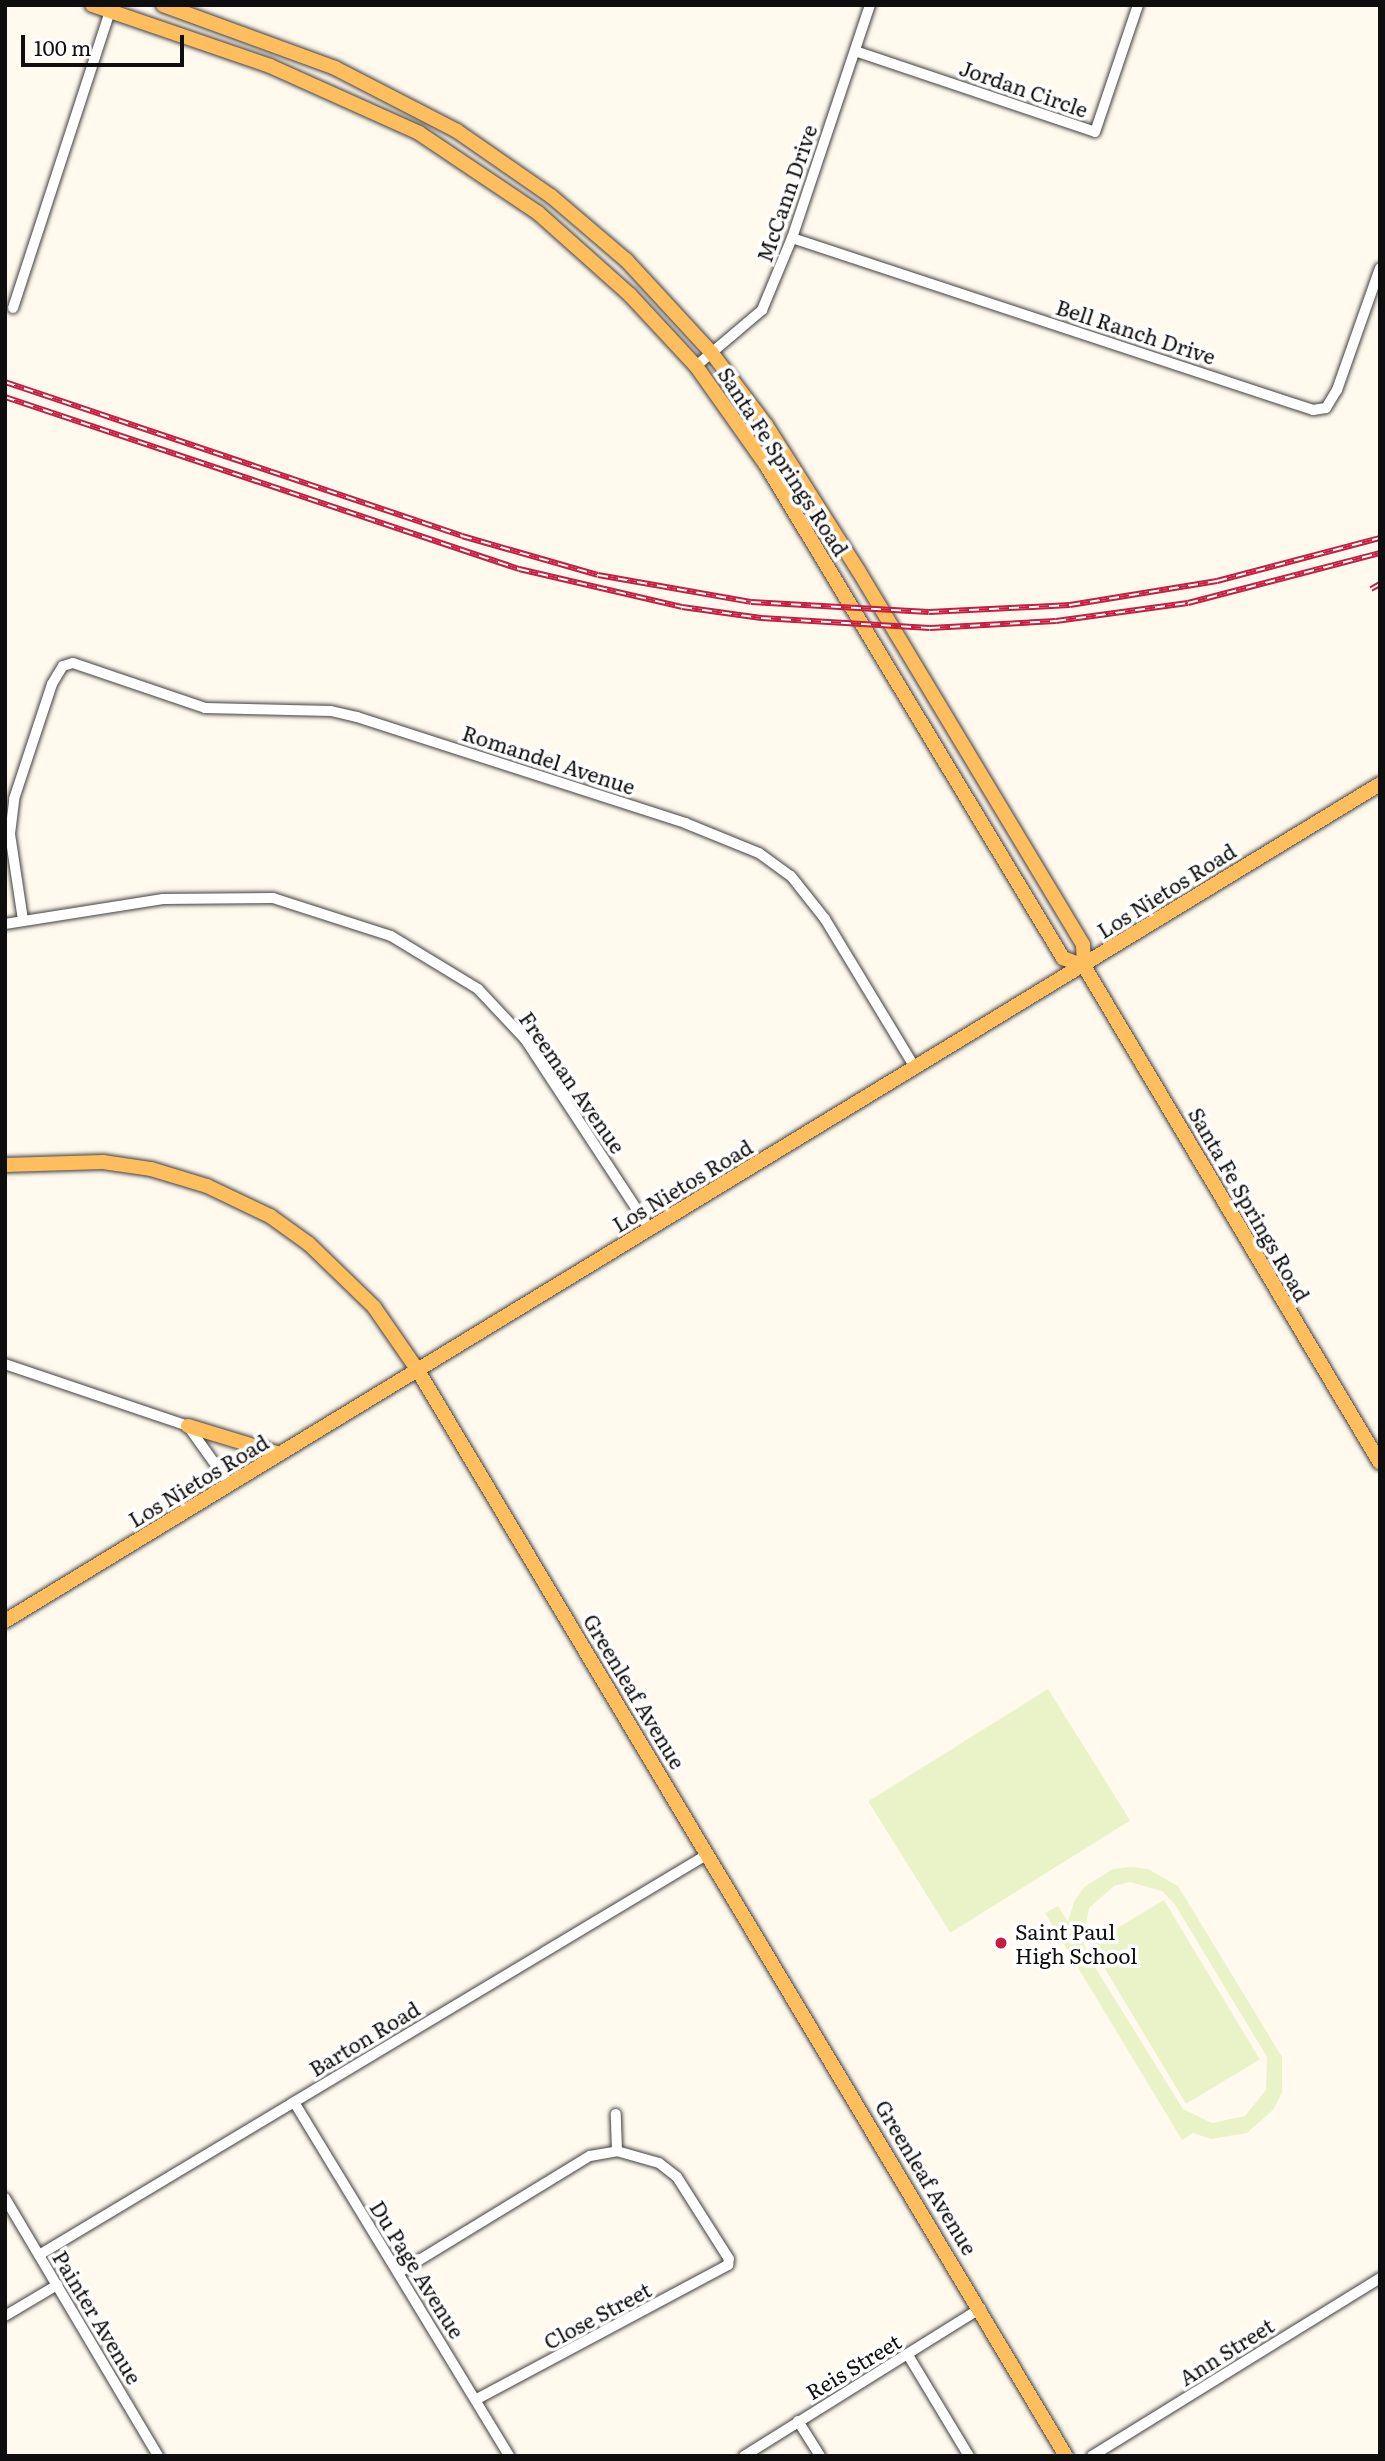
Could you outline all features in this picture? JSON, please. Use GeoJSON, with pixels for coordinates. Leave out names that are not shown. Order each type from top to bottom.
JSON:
{"type":"FeatureCollection","features":[{"type":"Feature","properties":{"kind":"main road","name":"Santa Fe Springs Road"},"geometry":{"type":"LineString","coordinates":[[92,5],[111,8],[270,66],[419,133],[499,184],[564,235],[630,295],[696,366],[766,465],[991,832],[1063,958],[1084,966]]}},
{"type":"Feature","properties":{"kind":"main road","name":"Santa Fe Springs Road"},"geometry":{"type":"LineString","coordinates":[[163,5],[335,68],[466,137],[551,196],[626,260],[711,352],[804,482],[1083,945],[1084,966],[1380,1463]]}},
{"type":"Feature","properties":{"kind":"main road","name":"Los Nietos Road"},"geometry":{"type":"LineString","coordinates":[[5,1621],[916,1069],[1380,784]]}},
{"type":"Feature","properties":{"kind":"main road"},"geometry":{"type":"LineString","coordinates":[[991,832],[1008,822]]}},
{"type":"Feature","properties":{"kind":"main road","name":"Greenleaf Avenue"},"geometry":{"type":"LineString","coordinates":[[5,1165],[85,1160],[151,1169],[251,1206],[336,1266],[379,1312],[417,1369],[981,2308],[1066,2456]]}},
{"type":"Feature","properties":{"kind":"main road"},"geometry":{"type":"LineString","coordinates":[[188,1426],[280,1454]]}},
{"type":"Feature","properties":{"kind":"street","name":"McCann Drive"},"geometry":{"type":"LineString","coordinates":[[696,366],[762,310],[792,238],[870,5]]}},
{"type":"Feature","properties":{"kind":"street","name":"Jordan Circle"},"geometry":{"type":"LineString","coordinates":[[855,51],[1095,132],[1138,5]]}},
{"type":"Feature","properties":{"kind":"street"},"geometry":{"type":"LineString","coordinates":[[13,308],[111,8]]}},
{"type":"Feature","properties":{"kind":"street","name":"Bell Ranch Drive"},"geometry":{"type":"LineString","coordinates":[[792,238],[1313,410],[1326,408],[1337,390],[1380,268]]}},
{"type":"Feature","properties":{"kind":"street","name":"Romandel Avenue"},"geometry":{"type":"LineString","coordinates":[[23,920],[10,834],[14,799],[52,684],[62,666],[88,667],[205,708],[331,711],[357,717],[660,815],[759,853],[791,876],[825,919],[916,1069]]}},
{"type":"Feature","properties":{"kind":"street","name":"Freeman Avenue"},"geometry":{"type":"LineString","coordinates":[[5,924],[163,899],[273,898],[391,936],[478,989],[525,1039],[650,1229]]}},
{"type":"Feature","properties":{"kind":"street"},"geometry":{"type":"LineString","coordinates":[[5,1364],[188,1426],[230,1485]]}},
{"type":"Feature","properties":{"kind":"street","name":"Barton Road"},"geometry":{"type":"LineString","coordinates":[[39,2255],[708,1854]]}},
{"type":"Feature","properties":{"kind":"street","name":"Du Page Avenue"},"geometry":{"type":"LineString","coordinates":[[294,2102],[477,2399],[509,2456]]}},
{"type":"Feature","properties":{"kind":"street"},"geometry":{"type":"LineString","coordinates":[[398,2273],[590,2156],[617,2151],[617,2114]]}},
{"type":"Feature","properties":{"kind":"street","name":"Close Street"},"geometry":{"type":"LineString","coordinates":[[477,2399],[724,2268],[729,2259],[677,2177],[659,2163],[617,2151]]}},
{"type":"Feature","properties":{"kind":"street","name":"Painter Avenue"},"geometry":{"type":"LineString","coordinates":[[5,2198],[152,2454]]}},
{"type":"Feature","properties":{"kind":"street","name":"Ann Street"},"geometry":{"type":"LineString","coordinates":[[1092,2456],[1380,2278]]}},
{"type":"Feature","properties":{"kind":"street"},"geometry":{"type":"LineString","coordinates":[[5,2316],[57,2285]]}},
{"type":"Feature","properties":{"kind":"street","name":"Reis Street"},"geometry":{"type":"LineString","coordinates":[[744,2456],[981,2308]]}},
{"type":"Feature","properties":{"kind":"street"},"geometry":{"type":"LineString","coordinates":[[908,2355],[969,2456]]}},
{"type":"Feature","properties":{"kind":"street"},"geometry":{"type":"LineString","coordinates":[[798,2421],[820,2456]]}},
{"type":"Feature","properties":{"kind":"green space"},"geometry":{"type":"Polygon","coordinates":[[[1048,1689],[1130,1820],[950,1933],[868,1801],[1048,1689]]]}},
{"type":"Feature","properties":{"kind":"green space"},"geometry":{"type":"Polygon","coordinates":[[[1113,1869],[1148,1869],[1178,1886],[1282,2057],[1282,2092],[1274,2109],[1247,2133],[1211,2139],[1193,2133],[1182,2140],[1045,1913],[1058,1906],[1068,1922],[1074,1902],[1084,1887],[1113,1869]],[[1130,1882],[1114,1886],[1089,1908],[1083,1940],[1088,1956],[1183,2109],[1212,2123],[1245,2116],[1266,2090],[1267,2057],[1174,1903],[1162,1891],[1130,1882]]]}},
{"type":"Feature","properties":{"kind":"green space"},"geometry":{"type":"Polygon","coordinates":[[[1164,1900],[1260,2059],[1186,2104],[1090,1944],[1164,1900]]]}},
{"type":"Feature","properties":{"kind":"railway"},"geometry":{"type":"LineString","coordinates":[[5,382],[462,536],[598,575],[751,602],[929,612],[1070,605],[1217,581],[1380,538]]}},
{"type":"Feature","properties":{"kind":"railway"},"geometry":{"type":"LineString","coordinates":[[5,397],[519,569],[682,607],[761,618],[930,628],[1056,621],[1188,603],[1380,553]]}},
{"type":"Feature","properties":{"kind":"railway"},"geometry":{"type":"LineString","coordinates":[[1371,589],[1380,584]]}},
{"type":"Feature","properties":{"kind":"place","name":"Saint Paul High School"},"geometry":{"type":"Point","coordinates":[1001,1943]}}]}
